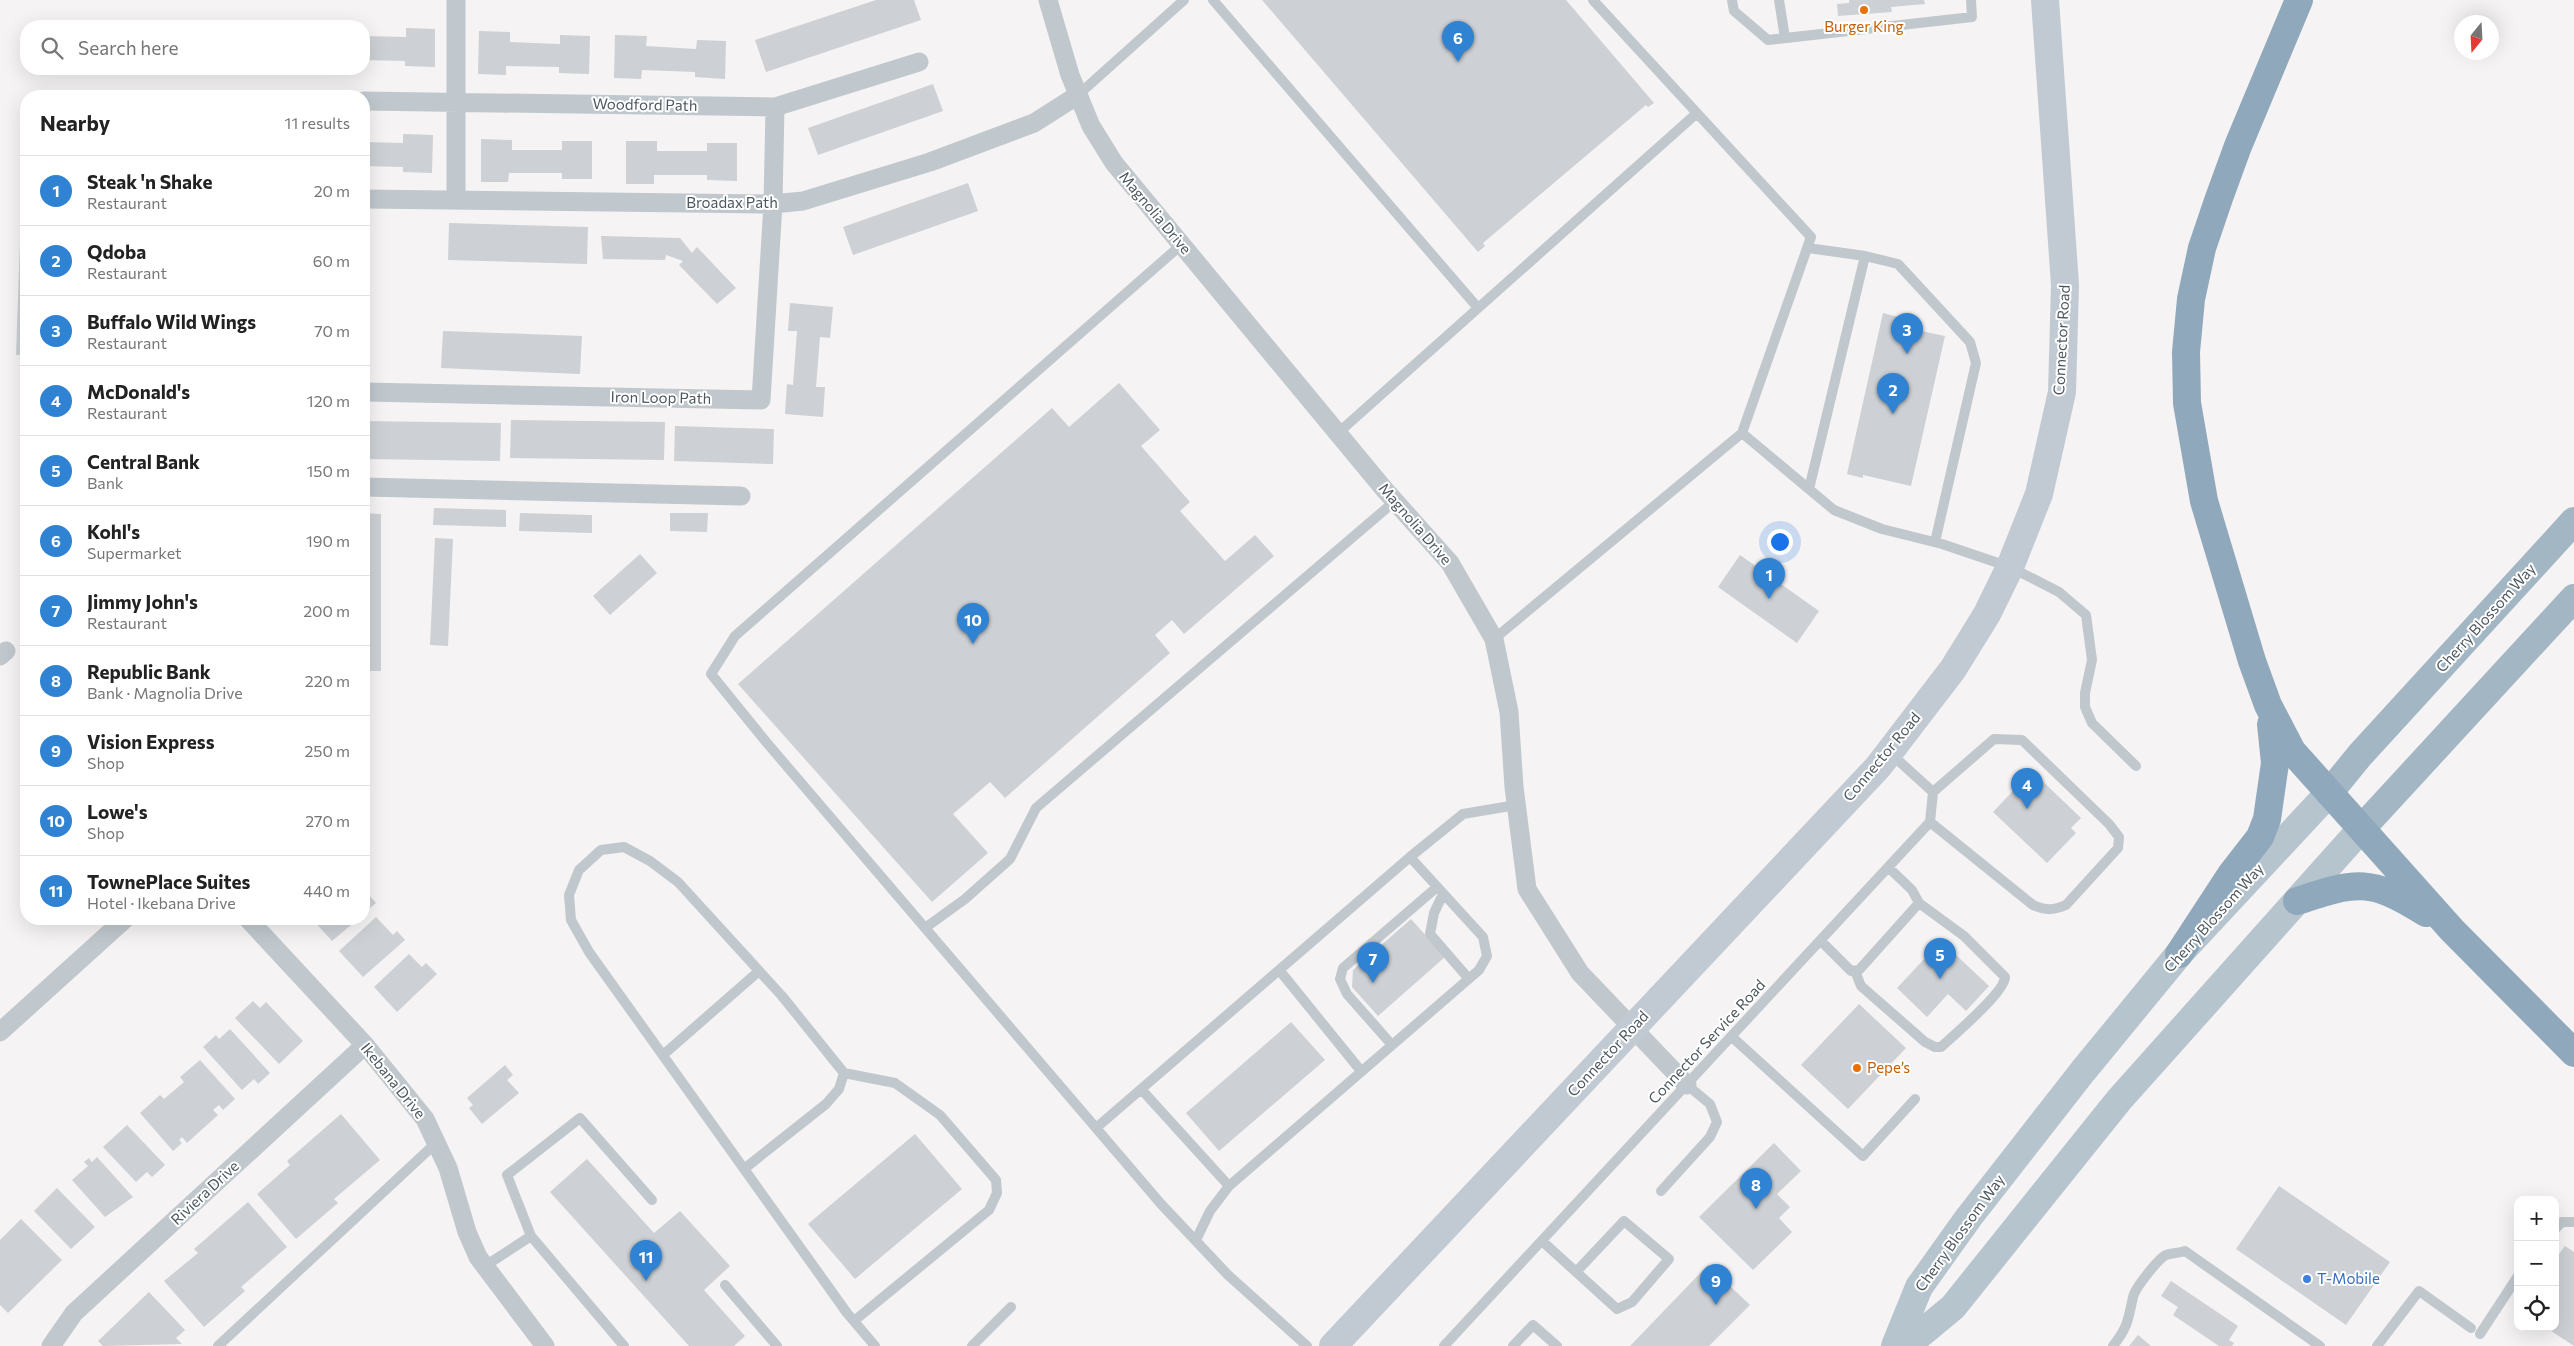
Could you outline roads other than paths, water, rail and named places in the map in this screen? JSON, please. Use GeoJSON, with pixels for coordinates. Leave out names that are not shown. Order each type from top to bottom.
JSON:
{"type":"FeatureCollection","features":[{"type":"Feature","properties":{"kind":"highway"},"geometry":{"type":"LineString","coordinates":[[2299,0],[2238,146],[2202,248],[2191,299],[2186,352],[2187,403],[2204,501],[2252,661],[2268,705],[2292,751],[2452,930],[2574,1053]]}},
{"type":"Feature","properties":{"kind":"highway","name":"Cherry Blossom Way"},"geometry":{"type":"LineString","coordinates":[[2330,793],[2360,755],[2574,521]]}},
{"type":"Feature","properties":{"kind":"highway"},"geometry":{"type":"LineString","coordinates":[[2362,828],[2574,598]]}},
{"type":"Feature","properties":{"kind":"highway"},"geometry":{"type":"LineString","coordinates":[[2179,954],[2232,873],[2260,837],[2267,819],[2276,763],[2268,705]]}},
{"type":"Feature","properties":{"kind":"highway"},"geometry":{"type":"LineString","coordinates":[[2297,901],[2341,886],[2363,885],[2390,892],[2452,930]]}},
{"type":"Feature","properties":{"kind":"main road","name":"Connector Road"},"geometry":{"type":"LineString","coordinates":[[1333,1346],[1890,752],[1954,669],[1987,614],[2010,567],[2038,494],[2062,392],[2065,285],[2045,0]]}},
{"type":"Feature","properties":{"kind":"main road","name":"Cherry Blossom Way"},"geometry":{"type":"LineString","coordinates":[[1895,1346],[1919,1287],[1953,1239],[2083,1071],[2179,954],[2330,793]]}},
{"type":"Feature","properties":{"kind":"main road"},"geometry":{"type":"LineString","coordinates":[[1906,1346],[1953,1307],[2119,1100],[2362,828]]}},
{"type":"Feature","properties":{"kind":"street"},"geometry":{"type":"LineString","coordinates":[[456,0],[456,199]]}},
{"type":"Feature","properties":{"kind":"street","name":"Magnolia Drive"},"geometry":{"type":"LineString","coordinates":[[1048,0],[1070,75],[1090,126],[1114,163],[1395,501],[1450,563],[1494,639],[1509,712],[1516,805],[1527,889],[1580,973],[1686,1086]]}},
{"type":"Feature","properties":{"kind":"street","name":"Woodford Path"},"geometry":{"type":"LineString","coordinates":[[370,101],[776,107],[919,62]]}},
{"type":"Feature","properties":{"kind":"street","name":"Broadax Path"},"geometry":{"type":"LineString","coordinates":[[370,199],[773,204],[803,201],[930,162],[1034,123],[1078,95]]}},
{"type":"Feature","properties":{"kind":"street"},"geometry":{"type":"LineString","coordinates":[[773,204],[776,107]]}},
{"type":"Feature","properties":{"kind":"street","name":"Iron Loop Path"},"geometry":{"type":"LineString","coordinates":[[370,392],[761,400],[773,204]]}},
{"type":"Feature","properties":{"kind":"street"},"geometry":{"type":"LineString","coordinates":[[370,487],[741,496]]}},
{"type":"Feature","properties":{"kind":"street"},"geometry":{"type":"LineString","coordinates":[[0,1032],[118,925]]}},
{"type":"Feature","properties":{"kind":"street","name":"Ikebana Drive"},"geometry":{"type":"LineString","coordinates":[[254,925],[366,1045],[425,1119],[448,1168],[467,1232],[478,1257],[544,1346]]}},
{"type":"Feature","properties":{"kind":"street","name":"Riviera Drive"},"geometry":{"type":"LineString","coordinates":[[51,1346],[74,1313],[366,1045]]}},
{"type":"Feature","properties":{"kind":"lane"},"geometry":{"type":"LineString","coordinates":[[1078,95],[1184,0]]}},
{"type":"Feature","properties":{"kind":"lane"},"geometry":{"type":"LineString","coordinates":[[1214,0],[1478,308]]}},
{"type":"Feature","properties":{"kind":"lane"},"geometry":{"type":"LineString","coordinates":[[1494,639],[1742,433],[1812,237],[1593,0]]}},
{"type":"Feature","properties":{"kind":"lane"},"geometry":{"type":"LineString","coordinates":[[1732,0],[1734,11],[1768,40],[1972,17],[1971,0]]}},
{"type":"Feature","properties":{"kind":"lane"},"geometry":{"type":"LineString","coordinates":[[1779,0],[1785,38]]}},
{"type":"Feature","properties":{"kind":"lane"},"geometry":{"type":"LineString","coordinates":[[1338,433],[1697,113]]}},
{"type":"Feature","properties":{"kind":"lane"},"geometry":{"type":"LineString","coordinates":[[1182,245],[735,636],[711,674],[1161,1204],[1228,1275],[1307,1346]]}},
{"type":"Feature","properties":{"kind":"lane"},"geometry":{"type":"LineString","coordinates":[[1808,248],[1865,256],[1898,264],[1970,342],[1976,363],[1935,542]]}},
{"type":"Feature","properties":{"kind":"lane"},"geometry":{"type":"LineString","coordinates":[[1809,489],[1865,256]]}},
{"type":"Feature","properties":{"kind":"lane"},"geometry":{"type":"LineString","coordinates":[[1742,433],[1834,510],[1882,529],[1935,542],[2010,567],[2059,592],[2086,615],[2092,660],[2085,693],[2085,707],[2092,723],[2136,766]]}},
{"type":"Feature","properties":{"kind":"lane"},"geometry":{"type":"LineString","coordinates":[[925,928],[966,899],[1010,859],[1036,808],[1395,501]]}},
{"type":"Feature","properties":{"kind":"lane"},"geometry":{"type":"LineString","coordinates":[[1994,740],[2022,740],[2110,824],[2119,837],[2118,848],[2066,905],[2057,909],[2044,910],[2033,905],[1930,822],[1933,792],[1994,740]]}},
{"type":"Feature","properties":{"kind":"lane"},"geometry":{"type":"LineString","coordinates":[[1890,752],[1933,792]]}},
{"type":"Feature","properties":{"kind":"lane"},"geometry":{"type":"LineString","coordinates":[[1096,1128],[1410,857],[1463,814],[1516,805]]}},
{"type":"Feature","properties":{"kind":"lane","name":"Connector Service Road"},"geometry":{"type":"LineString","coordinates":[[1444,1346],[1930,822]]}},
{"type":"Feature","properties":{"kind":"lane"},"geometry":{"type":"LineString","coordinates":[[854,1322],[989,1210],[997,1193],[996,1180],[940,1115],[895,1083],[844,1074],[832,1056],[759,971],[678,882],[650,861],[624,847],[601,850],[580,870],[569,896],[571,920],[589,952],[854,1322],[875,1346]]}},
{"type":"Feature","properties":{"kind":"lane"},"geometry":{"type":"LineString","coordinates":[[1196,1240],[1210,1211],[1229,1186],[1469,979],[1479,970],[1487,956],[1482,937],[1410,857]]}},
{"type":"Feature","properties":{"kind":"lane"},"geometry":{"type":"LineString","coordinates":[[1821,941],[1852,971],[1855,971],[1861,986],[1925,1042],[1935,1047],[1941,1047],[1991,999],[2005,983],[2005,977],[1964,936],[1919,903],[1912,890],[1889,868]]}},
{"type":"Feature","properties":{"kind":"lane"},"geometry":{"type":"LineString","coordinates":[[1440,891],[1430,934],[1469,979]]}},
{"type":"Feature","properties":{"kind":"lane"},"geometry":{"type":"LineString","coordinates":[[1392,1045],[1347,994],[1340,979],[1343,968],[1440,891]]}},
{"type":"Feature","properties":{"kind":"lane"},"geometry":{"type":"LineString","coordinates":[[1855,971],[1919,903]]}},
{"type":"Feature","properties":{"kind":"lane"},"geometry":{"type":"LineString","coordinates":[[663,1055],[759,971]]}},
{"type":"Feature","properties":{"kind":"lane"},"geometry":{"type":"LineString","coordinates":[[1280,971],[1361,1071]]}},
{"type":"Feature","properties":{"kind":"lane"},"geometry":{"type":"LineString","coordinates":[[1732,1037],[1863,1156],[1915,1098]]}},
{"type":"Feature","properties":{"kind":"lane"},"geometry":{"type":"LineString","coordinates":[[744,1169],[826,1104],[839,1089],[844,1074]]}},
{"type":"Feature","properties":{"kind":"lane"},"geometry":{"type":"LineString","coordinates":[[1661,1190],[1710,1137],[1718,1122],[1710,1104],[1686,1086]]}},
{"type":"Feature","properties":{"kind":"lane"},"geometry":{"type":"LineString","coordinates":[[1142,1089],[1229,1186]]}},
{"type":"Feature","properties":{"kind":"lane"},"geometry":{"type":"LineString","coordinates":[[624,1346],[530,1236],[507,1175],[580,1118],[652,1200]]}},
{"type":"Feature","properties":{"kind":"lane"},"geometry":{"type":"LineString","coordinates":[[218,1346],[437,1142]]}},
{"type":"Feature","properties":{"kind":"lane"},"geometry":{"type":"LineString","coordinates":[[1542,1241],[1576,1272],[1617,1309],[1632,1302],[1669,1259],[1624,1221],[1576,1272]]}},
{"type":"Feature","properties":{"kind":"lane"},"geometry":{"type":"LineString","coordinates":[[2559,1225],[2562,1222],[2574,1222]]}},
{"type":"Feature","properties":{"kind":"lane"},"geometry":{"type":"LineString","coordinates":[[485,1266],[530,1236]]}},
{"type":"Feature","properties":{"kind":"lane"},"geometry":{"type":"LineString","coordinates":[[2113,1346],[2124,1332],[2132,1311],[2133,1296],[2146,1276],[2165,1256],[2185,1252],[2320,1346]]}},
{"type":"Feature","properties":{"kind":"lane"},"geometry":{"type":"LineString","coordinates":[[2480,1334],[2514,1282]]}},
{"type":"Feature","properties":{"kind":"lane"},"geometry":{"type":"LineString","coordinates":[[726,1285],[777,1346]]}},
{"type":"Feature","properties":{"kind":"lane"},"geometry":{"type":"LineString","coordinates":[[2377,1346],[2419,1291],[2470,1328]]}},
{"type":"Feature","properties":{"kind":"lane"},"geometry":{"type":"LineString","coordinates":[[972,1346],[1011,1308]]}},
{"type":"Feature","properties":{"kind":"lane"},"geometry":{"type":"LineString","coordinates":[[1513,1346],[1533,1325],[1557,1346]]}},
{"type":"Feature","properties":{"kind":"place","name":"Burger King"},"geometry":{"type":"Point","coordinates":[1864,10]}},
{"type":"Feature","properties":{"kind":"place","name":"Kohl's"},"geometry":{"type":"Point","coordinates":[1458,62]}},
{"type":"Feature","properties":{"kind":"place","name":"Buffalo Wild Wings"},"geometry":{"type":"Point","coordinates":[1907,354]}},
{"type":"Feature","properties":{"kind":"place","name":"Qdoba"},"geometry":{"type":"Point","coordinates":[1893,414]}},
{"type":"Feature","properties":{"kind":"place","name":"Steak 'n Shake"},"geometry":{"type":"Point","coordinates":[1769,599]}},
{"type":"Feature","properties":{"kind":"place","name":"Lowe's"},"geometry":{"type":"Point","coordinates":[973,644]}},
{"type":"Feature","properties":{"kind":"place","name":"McDonald's"},"geometry":{"type":"Point","coordinates":[2027,809]}},
{"type":"Feature","properties":{"kind":"place","name":"Central Bank"},"geometry":{"type":"Point","coordinates":[1940,979]}},
{"type":"Feature","properties":{"kind":"place","name":"Jimmy John's"},"geometry":{"type":"Point","coordinates":[1373,983]}},
{"type":"Feature","properties":{"kind":"place","name":"Pepe’s"},"geometry":{"type":"Point","coordinates":[1857,1068]}},
{"type":"Feature","properties":{"kind":"place","name":"Republic Bank"},"geometry":{"type":"Point","coordinates":[1756,1209]}},
{"type":"Feature","properties":{"kind":"place","name":"T-Mobile"},"geometry":{"type":"Point","coordinates":[2307,1279]}},
{"type":"Feature","properties":{"kind":"place","name":"TownePlace Suites"},"geometry":{"type":"Point","coordinates":[646,1281]}},
{"type":"Feature","properties":{"kind":"place","name":"Vision Express"},"geometry":{"type":"Point","coordinates":[1716,1305]}}]}
